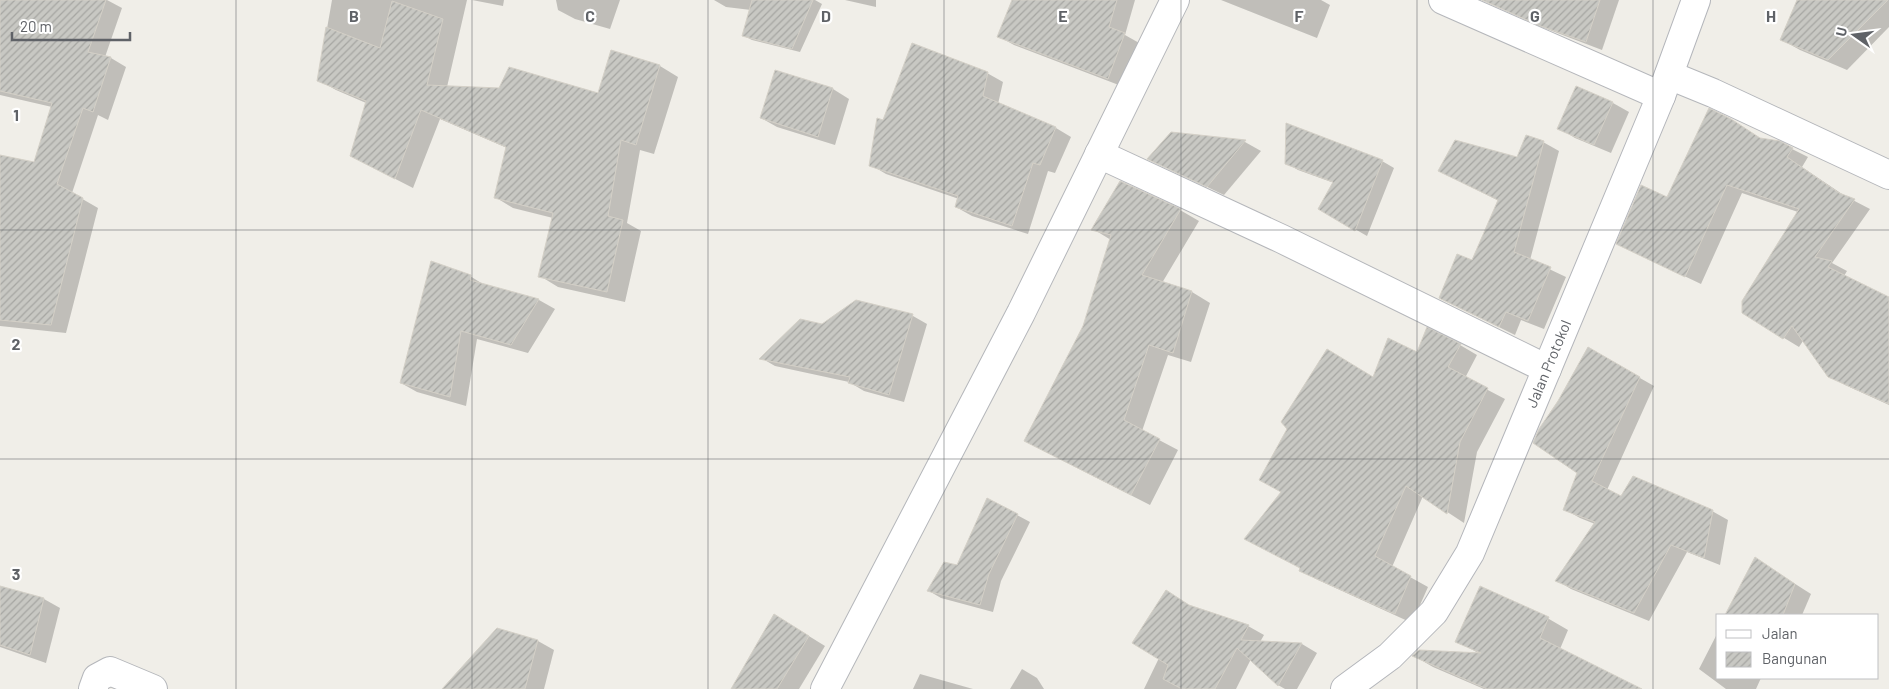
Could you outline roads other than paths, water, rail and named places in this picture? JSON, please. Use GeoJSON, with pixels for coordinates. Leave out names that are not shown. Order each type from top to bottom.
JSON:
{"type":"FeatureCollection","features":[{"type":"Feature","properties":{"kind":"street"},"geometry":{"type":"LineString","coordinates":[[825,689],[1020,313],[1175,0]]}},
{"type":"Feature","properties":{"kind":"street"},"geometry":{"type":"LineString","coordinates":[[1443,0],[1665,86],[1713,93],[1889,175]]}},
{"type":"Feature","properties":{"kind":"street","name":"Jalan Protokol"},"geometry":{"type":"LineString","coordinates":[[1344,689],[1390,656],[1434,612],[1470,553],[1665,86],[1696,0]]}},
{"type":"Feature","properties":{"kind":"street"},"geometry":{"type":"LineString","coordinates":[[1099,154],[1282,239],[1547,369]]}},
{"type":"Feature","properties":{"kind":"street"},"geometry":{"type":"LineString","coordinates":[[93,689],[97,678],[110,670],[153,689]]}}]}
